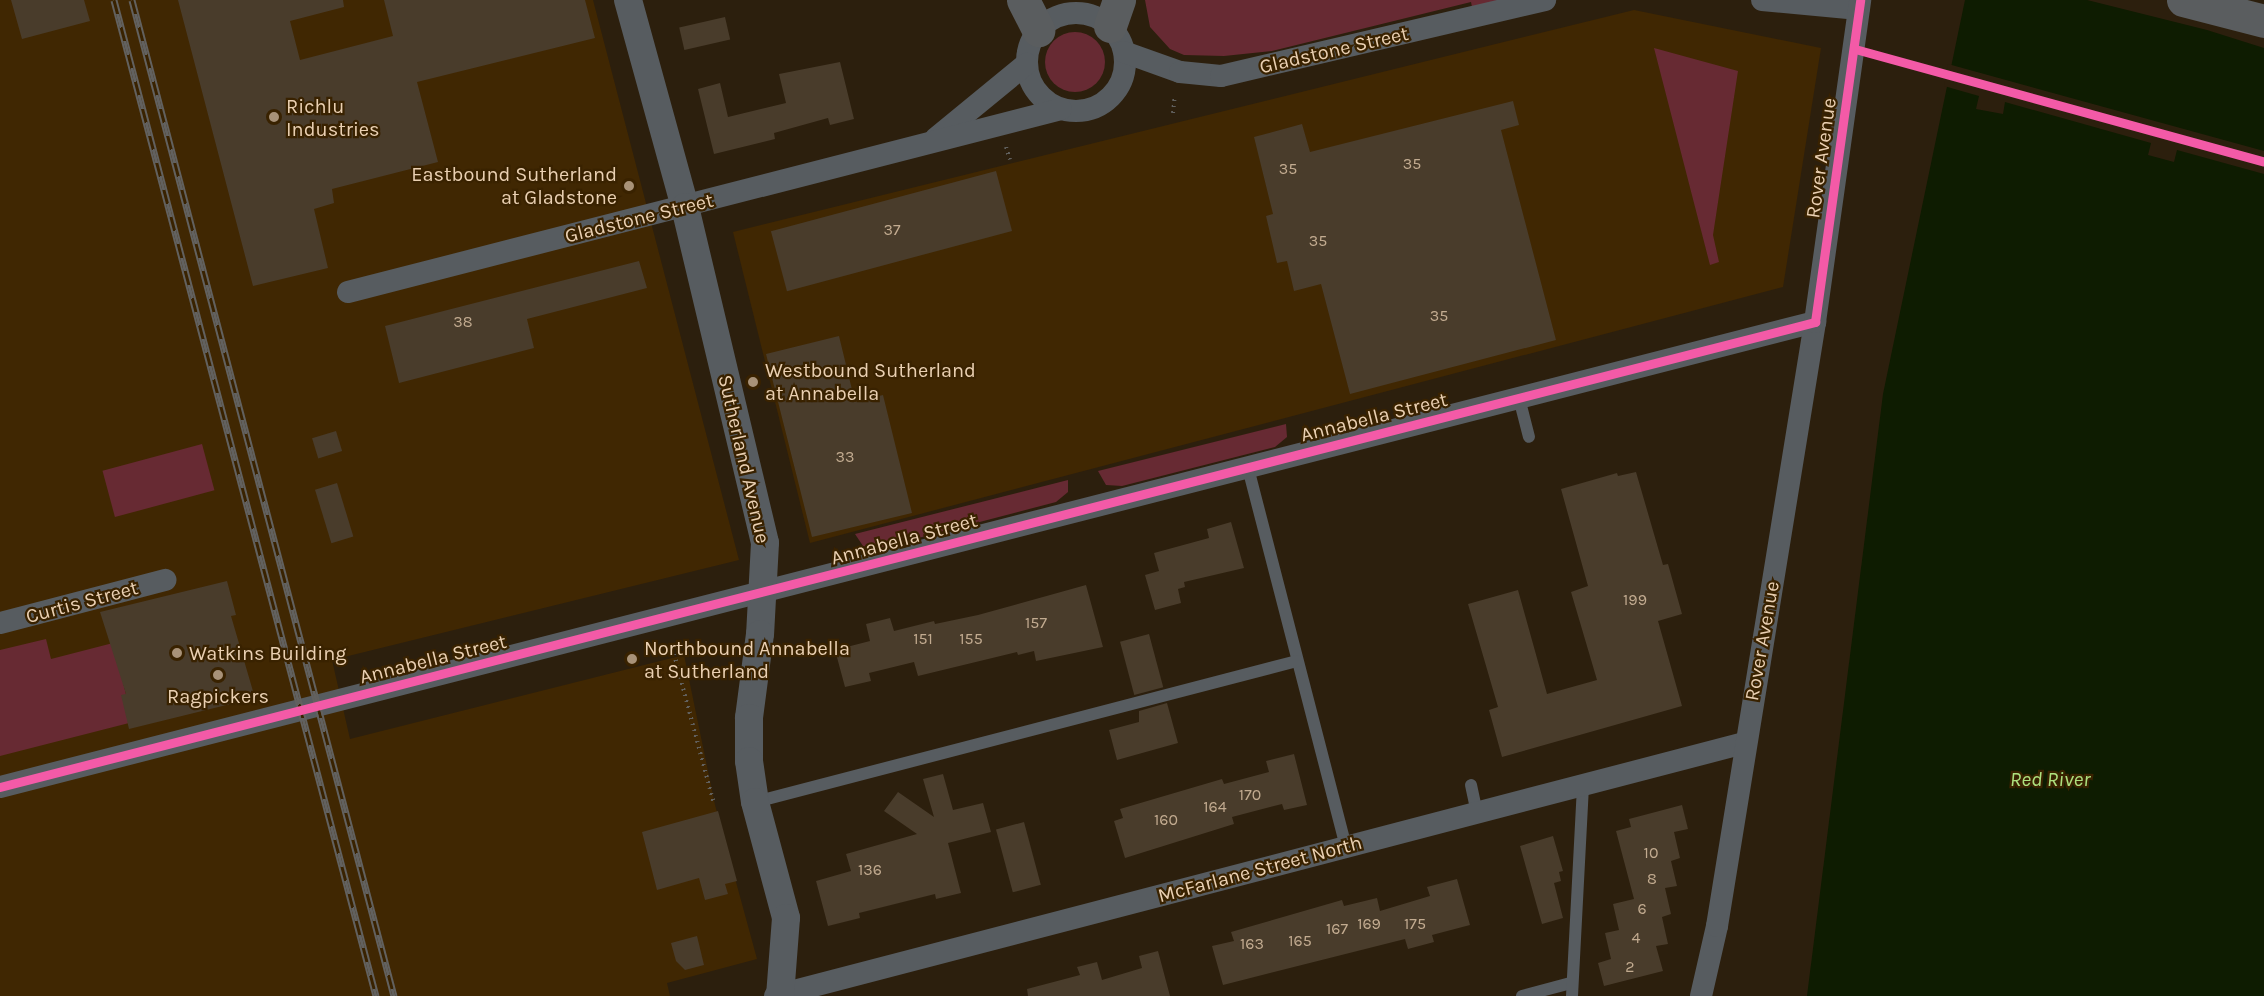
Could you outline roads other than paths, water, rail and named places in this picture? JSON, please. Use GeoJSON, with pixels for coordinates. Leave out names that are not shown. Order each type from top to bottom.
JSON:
{"type":"FeatureCollection","features":[{"type":"Feature","properties":{"kind":"main road"},"geometry":{"type":"LineString","coordinates":[[1023,0],[1038,30]]}},
{"type":"Feature","properties":{"kind":"main road"},"geometry":{"type":"LineString","coordinates":[[2183,0],[2264,21]]}},
{"type":"Feature","properties":{"kind":"street","name":"Sutherland Avenue"},"geometry":{"type":"LineString","coordinates":[[628,0],[685,207],[765,543],[749,718],[755,802],[786,918],[778,996]]}},
{"type":"Feature","properties":{"kind":"street","name":"Gladstone Street"},"geometry":{"type":"LineString","coordinates":[[1038,30],[1067,13],[1090,14],[1118,26],[1180,72],[1221,76],[1545,0]]}},
{"type":"Feature","properties":{"kind":"street"},"geometry":{"type":"LineString","coordinates":[[1762,0],[1860,4]]}},
{"type":"Feature","properties":{"kind":"street","name":"Rover Avenue"},"geometry":{"type":"LineString","coordinates":[[1701,996],[1716,926],[1744,743],[1815,322],[1860,4]]}},
{"type":"Feature","properties":{"kind":"street","name":"Gladstone Street"},"geometry":{"type":"LineString","coordinates":[[348,292],[1061,109],[1084,111],[1105,102],[1120,85],[1118,26]]}},
{"type":"Feature","properties":{"kind":"street"},"geometry":{"type":"LineString","coordinates":[[1038,30],[1029,46],[1026,64],[1033,87],[1061,109]]}},
{"type":"Feature","properties":{"kind":"street","name":"Gladstone Street"},"geometry":{"type":"LineString","coordinates":[[930,142],[1026,64]]}},
{"type":"Feature","properties":{"kind":"street","name":"Annabella Street"},"geometry":{"type":"LineString","coordinates":[[0,787],[1815,322]]}},
{"type":"Feature","properties":{"kind":"street","name":"Curtis Street"},"geometry":{"type":"LineString","coordinates":[[0,623],[165,580]]}},
{"type":"Feature","properties":{"kind":"street","name":"McFarlane Street North"},"geometry":{"type":"LineString","coordinates":[[778,996],[1744,743]]}},
{"type":"Feature","properties":{"kind":"lane"},"geometry":{"type":"LineString","coordinates":[[1519,398],[1529,437]]}},
{"type":"Feature","properties":{"kind":"lane"},"geometry":{"type":"LineString","coordinates":[[1248,468],[1346,847]]}},
{"type":"Feature","properties":{"kind":"lane"},"geometry":{"type":"LineString","coordinates":[[755,802],[1298,661]]}},
{"type":"Feature","properties":{"kind":"lane"},"geometry":{"type":"LineString","coordinates":[[1471,785],[1478,813]]}},
{"type":"Feature","properties":{"kind":"lane"},"geometry":{"type":"LineString","coordinates":[[1522,996],[1571,990],[1583,785]]}},
{"type":"Feature","properties":{"kind":"water","name":"Red River"},"geometry":{"type":"Polygon","coordinates":[[[1965,0],[2264,0],[2264,996],[1807,996],[1883,394],[1965,0]]]}},
{"type":"Feature","properties":{"kind":"railway"},"geometry":{"type":"LineString","coordinates":[[114,0],[376,996]]}},
{"type":"Feature","properties":{"kind":"railway"},"geometry":{"type":"LineString","coordinates":[[132,0],[394,996]]}},
{"type":"Feature","properties":{"kind":"place","name":"Richlu Industries"},"geometry":{"type":"Point","coordinates":[274,117]}},
{"type":"Feature","properties":{"kind":"place","name":"Eastbound Sutherland at Gladstone"},"geometry":{"type":"Point","coordinates":[629,186]}},
{"type":"Feature","properties":{"kind":"place","name":"Westbound Sutherland at Annabella"},"geometry":{"type":"Point","coordinates":[753,382]}},
{"type":"Feature","properties":{"kind":"place","name":"Watkins Building"},"geometry":{"type":"Point","coordinates":[177,653]}},
{"type":"Feature","properties":{"kind":"place","name":"Northbound Annabella at Sutherland"},"geometry":{"type":"Point","coordinates":[632,659]}},
{"type":"Feature","properties":{"kind":"place","name":"Ragpickers"},"geometry":{"type":"Point","coordinates":[218,675]}}]}
